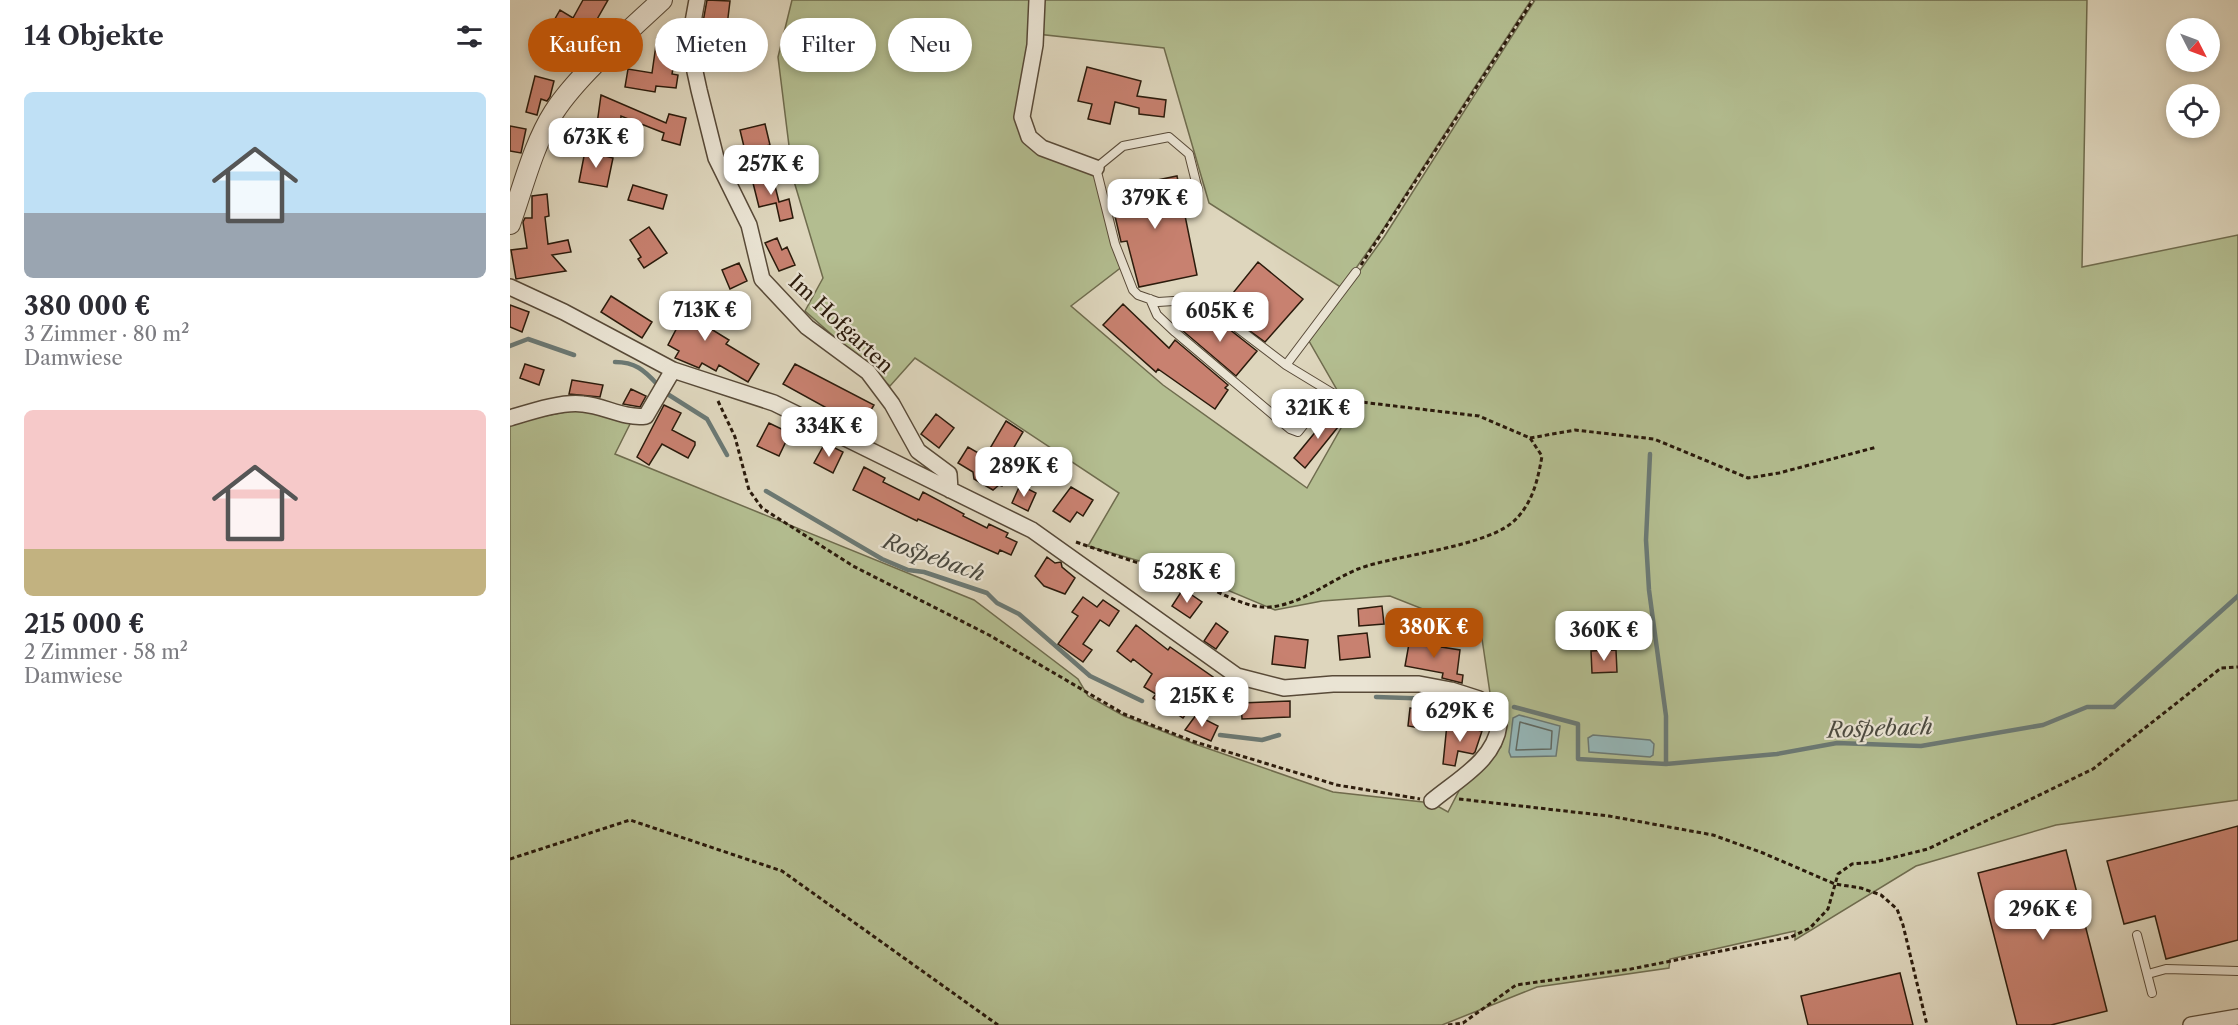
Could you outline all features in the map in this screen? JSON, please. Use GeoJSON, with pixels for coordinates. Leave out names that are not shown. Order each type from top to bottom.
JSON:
{"type":"FeatureCollection","features":[{"type":"Feature","properties":{"kind":"street"},"geometry":{"type":"LineString","coordinates":[[510,224],[541,138],[554,112],[574,87],[662,0]]}},
{"type":"Feature","properties":{"kind":"street","name":"Im Hofgarten"},"geometry":{"type":"LineString","coordinates":[[697,0],[689,44],[699,90],[716,158],[749,225],[762,279],[807,327],[868,372],[892,404],[918,451],[949,474],[950,490]]}},
{"type":"Feature","properties":{"kind":"street"},"geometry":{"type":"LineString","coordinates":[[1037,0],[1035,45],[1022,117],[1029,137],[1042,148],[1096,168]]}},
{"type":"Feature","properties":{"kind":"street"},"geometry":{"type":"LineString","coordinates":[[510,287],[564,312],[673,370],[774,403],[1054,544],[1144,612],[1237,676],[1284,688],[1333,684],[1419,684],[1451,690],[1479,699],[1499,725],[1497,739],[1489,753],[1432,801]]}},
{"type":"Feature","properties":{"kind":"street"},"geometry":{"type":"LineString","coordinates":[[510,418],[534,411],[582,403],[636,417],[646,416],[673,370]]}},
{"type":"Feature","properties":{"kind":"street"},"geometry":{"type":"LineString","coordinates":[[2191,1025],[2238,1017]]}},
{"type":"Feature","properties":{"kind":"lane"},"geometry":{"type":"LineString","coordinates":[[1198,190],[1189,154],[1169,137],[1123,146],[1096,168],[1115,244],[1125,272],[1138,295],[1158,302],[1189,300],[1223,317],[1286,365],[1342,399]]}},
{"type":"Feature","properties":{"kind":"lane"},"geometry":{"type":"LineString","coordinates":[[1286,365],[1356,272]]}},
{"type":"Feature","properties":{"kind":"lane"},"geometry":{"type":"LineString","coordinates":[[1150,299],[1157,315],[1175,332],[1290,429],[1298,432],[1330,392]]}},
{"type":"Feature","properties":{"kind":"lane"},"geometry":{"type":"LineString","coordinates":[[2137,935],[2152,993]]}},
{"type":"Feature","properties":{"kind":"lane"},"geometry":{"type":"LineString","coordinates":[[2148,974],[2166,969],[2238,971]]}},
{"type":"Feature","properties":{"kind":"path"},"geometry":{"type":"LineString","coordinates":[[1356,272],[1383,236],[1533,0]]}},
{"type":"Feature","properties":{"kind":"path"},"geometry":{"type":"LineString","coordinates":[[710,383],[735,436],[749,490],[762,508],[853,566],[989,635],[1124,714],[1192,741],[1337,785],[1432,801],[1467,798],[1676,826],[1713,835],[1763,853],[1835,884],[1861,888],[1881,895],[1897,909],[1927,1025]]}},
{"type":"Feature","properties":{"kind":"path"},"geometry":{"type":"LineString","coordinates":[[1071,540],[1202,585],[1237,601],[1269,608],[1305,597],[1357,570],[1398,556],[1498,533],[1517,519],[1537,485],[1542,456],[1530,438],[1479,416],[1342,399]]}},
{"type":"Feature","properties":{"kind":"path"},"geometry":{"type":"LineString","coordinates":[[1530,438],[1575,430],[1653,439],[1748,478],[1779,473],[1877,447]]}},
{"type":"Feature","properties":{"kind":"path"},"geometry":{"type":"LineString","coordinates":[[1448,1025],[1463,1023],[1515,985],[1631,969],[1791,937],[1809,928],[1827,909],[1838,874],[1852,864],[1875,862],[1928,849],[2093,769],[2221,668],[2238,667]]}},
{"type":"Feature","properties":{"kind":"path"},"geometry":{"type":"LineString","coordinates":[[510,859],[630,820],[782,871],[998,1025]]}},
{"type":"Feature","properties":{"kind":"green space"},"geometry":{"type":"Polygon","coordinates":[[[792,0],[1035,0],[1028,139],[1095,169],[1123,266],[1071,306],[1163,385],[1307,488],[1358,398],[1340,395],[1309,341],[1384,237],[1535,0],[2087,0],[2082,267],[2238,235],[2238,800],[2056,825],[1916,866],[1795,940],[1795,931],[1670,959],[1669,968],[1537,987],[1442,1025],[510,1025],[510,426],[534,418],[581,409],[631,422],[615,454],[974,600],[1078,679],[1088,696],[1124,716],[1195,744],[1333,792],[1432,803],[1448,812],[1462,785],[1501,747],[1504,724],[1490,693],[1481,632],[1390,596],[1322,601],[1275,610],[1201,579],[1088,546],[1119,493],[915,358],[890,386],[805,311],[823,278],[793,178],[778,57],[780,49],[780,72],[876,72],[876,18],[788,18],[792,0]]]}},
{"type":"Feature","properties":{"kind":"green space"},"geometry":{"type":"Polygon","coordinates":[[[1040,0],[1531,0],[1380,234],[1342,288],[1209,203],[1164,48],[1037,34],[1040,0]]]}},
{"type":"Feature","properties":{"kind":"water"},"geometry":{"type":"Polygon","coordinates":[[[1519,715],[1560,726],[1556,756],[1511,757],[1509,752],[1513,718],[1519,715]]]}},
{"type":"Feature","properties":{"kind":"water"},"geometry":{"type":"Polygon","coordinates":[[[1593,735],[1650,740],[1654,744],[1653,755],[1650,757],[1589,752],[1588,738],[1593,735]]]}},
{"type":"Feature","properties":{"kind":"building"},"geometry":{"type":"Polygon","coordinates":[[[583,0],[608,0],[598,18],[573,18],[583,0]]]}},
{"type":"Feature","properties":{"kind":"building"},"geometry":{"type":"Polygon","coordinates":[[[707,0],[730,1],[728,18],[704,18],[707,0]]]}},
{"type":"Feature","properties":{"kind":"building"},"geometry":{"type":"Polygon","coordinates":[[[560,10],[573,18],[555,18],[560,10]]]}},
{"type":"Feature","properties":{"kind":"building"},"geometry":{"type":"Polygon","coordinates":[[[655,52],[655,72],[672,72],[672,74],[678,75],[676,88],[656,86],[655,92],[625,87],[628,72],[652,73],[655,52]]]}},
{"type":"Feature","properties":{"kind":"building"},"geometry":{"type":"Polygon","coordinates":[[[1087,67],[1141,81],[1137,96],[1166,100],[1164,117],[1139,114],[1139,108],[1115,102],[1110,124],[1088,119],[1092,104],[1078,101],[1087,67]]]}},
{"type":"Feature","properties":{"kind":"building"},"geometry":{"type":"Polygon","coordinates":[[[535,76],[554,81],[550,97],[547,101],[541,99],[537,115],[526,112],[535,76]]]}},
{"type":"Feature","properties":{"kind":"building"},"geometry":{"type":"Polygon","coordinates":[[[601,95],[666,123],[669,114],[686,118],[680,145],[662,140],[664,133],[621,116],[620,127],[597,124],[601,95]]]}},
{"type":"Feature","properties":{"kind":"building"},"geometry":{"type":"Polygon","coordinates":[[[765,124],[770,145],[745,151],[740,130],[765,124]]]}},
{"type":"Feature","properties":{"kind":"building"},"geometry":{"type":"Polygon","coordinates":[[[510,126],[526,129],[521,153],[510,151],[510,126]]]}},
{"type":"Feature","properties":{"kind":"building"},"geometry":{"type":"Polygon","coordinates":[[[585,151],[613,158],[607,187],[579,182],[585,151]]]}},
{"type":"Feature","properties":{"kind":"building"},"geometry":{"type":"Polygon","coordinates":[[[772,174],[779,202],[789,199],[793,218],[780,221],[776,203],[759,207],[752,179],[772,174]]]}},
{"type":"Feature","properties":{"kind":"building"},"geometry":{"type":"Polygon","coordinates":[[[1177,176],[1197,275],[1139,287],[1127,241],[1121,242],[1109,190],[1177,176]]]}},
{"type":"Feature","properties":{"kind":"building"},"geometry":{"type":"Polygon","coordinates":[[[633,185],[667,195],[663,209],[628,200],[633,185]]]}},
{"type":"Feature","properties":{"kind":"building"},"geometry":{"type":"Polygon","coordinates":[[[547,194],[549,216],[545,217],[548,244],[568,240],[571,252],[552,255],[566,271],[516,279],[511,250],[527,248],[523,222],[525,218],[532,218],[532,196],[547,194]]]}},
{"type":"Feature","properties":{"kind":"building"},"geometry":{"type":"Polygon","coordinates":[[[649,227],[667,253],[644,268],[638,259],[641,257],[630,240],[649,227]]]}},
{"type":"Feature","properties":{"kind":"building"},"geometry":{"type":"Polygon","coordinates":[[[777,238],[782,250],[787,247],[795,265],[779,271],[765,243],[777,238]]]}},
{"type":"Feature","properties":{"kind":"building"},"geometry":{"type":"Polygon","coordinates":[[[1258,262],[1303,299],[1265,342],[1220,309],[1258,262]]]}},
{"type":"Feature","properties":{"kind":"building"},"geometry":{"type":"Polygon","coordinates":[[[739,263],[747,281],[730,289],[722,270],[739,263]]]}},
{"type":"Feature","properties":{"kind":"building"},"geometry":{"type":"Polygon","coordinates":[[[671,295],[688,302],[691,297],[707,308],[698,321],[729,340],[726,344],[759,364],[748,382],[719,365],[716,371],[702,363],[699,368],[675,358],[679,351],[668,345],[682,318],[663,307],[671,295]]]}},
{"type":"Feature","properties":{"kind":"building"},"geometry":{"type":"Polygon","coordinates":[[[611,296],[652,322],[642,338],[601,312],[611,296]]]}},
{"type":"Feature","properties":{"kind":"building"},"geometry":{"type":"Polygon","coordinates":[[[1123,304],[1169,348],[1175,340],[1228,385],[1225,388],[1228,390],[1215,409],[1158,369],[1156,372],[1103,325],[1123,304]]]}},
{"type":"Feature","properties":{"kind":"building"},"geometry":{"type":"Polygon","coordinates":[[[510,305],[529,312],[522,332],[510,327],[510,305]]]}},
{"type":"Feature","properties":{"kind":"building"},"geometry":{"type":"Polygon","coordinates":[[[1199,312],[1220,322],[1257,351],[1236,376],[1183,331],[1199,312]]]}},
{"type":"Feature","properties":{"kind":"building"},"geometry":{"type":"Polygon","coordinates":[[[525,364],[544,370],[539,385],[520,378],[525,364]]]}},
{"type":"Feature","properties":{"kind":"building"},"geometry":{"type":"Polygon","coordinates":[[[795,364],[874,405],[861,427],[783,384],[795,364]]]}},
{"type":"Feature","properties":{"kind":"building"},"geometry":{"type":"Polygon","coordinates":[[[572,380],[603,385],[600,397],[569,394],[572,380]]]}},
{"type":"Feature","properties":{"kind":"building"},"geometry":{"type":"Polygon","coordinates":[[[631,389],[646,396],[640,407],[623,404],[631,389]]]}},
{"type":"Feature","properties":{"kind":"building"},"geometry":{"type":"Polygon","coordinates":[[[664,405],[681,413],[672,430],[695,442],[695,445],[688,458],[662,444],[649,465],[637,457],[664,405]]]}},
{"type":"Feature","properties":{"kind":"building"},"geometry":{"type":"Polygon","coordinates":[[[1331,413],[1342,422],[1305,468],[1294,458],[1331,413]]]}},
{"type":"Feature","properties":{"kind":"building"},"geometry":{"type":"Polygon","coordinates":[[[936,414],[954,428],[939,448],[921,434],[936,414]]]}},
{"type":"Feature","properties":{"kind":"building"},"geometry":{"type":"Polygon","coordinates":[[[1006,421],[1023,432],[1010,454],[1016,458],[1013,466],[1002,486],[999,485],[993,490],[974,479],[973,472],[958,463],[968,447],[985,457],[1006,421]]]}},
{"type":"Feature","properties":{"kind":"building"},"geometry":{"type":"Polygon","coordinates":[[[769,423],[790,433],[779,456],[757,446],[769,423]]]}},
{"type":"Feature","properties":{"kind":"building"},"geometry":{"type":"Polygon","coordinates":[[[825,443],[843,452],[833,473],[814,463],[825,443]]]}},
{"type":"Feature","properties":{"kind":"building"},"geometry":{"type":"Polygon","coordinates":[[[864,467],[885,478],[883,482],[919,500],[923,492],[987,528],[989,524],[1008,533],[1006,537],[1017,542],[1011,555],[1000,550],[998,554],[918,519],[917,521],[853,490],[864,467]]]}},
{"type":"Feature","properties":{"kind":"building"},"geometry":{"type":"Polygon","coordinates":[[[1020,485],[1036,493],[1028,511],[1012,503],[1020,485]]]}},
{"type":"Feature","properties":{"kind":"building"},"geometry":{"type":"Polygon","coordinates":[[[1071,487],[1093,500],[1083,516],[1077,512],[1070,522],[1053,511],[1071,487]]]}},
{"type":"Feature","properties":{"kind":"building"},"geometry":{"type":"Polygon","coordinates":[[[1047,557],[1055,563],[1061,562],[1062,567],[1075,578],[1065,594],[1044,586],[1035,576],[1047,557]]]}},
{"type":"Feature","properties":{"kind":"building"},"geometry":{"type":"Polygon","coordinates":[[[1183,589],[1202,602],[1190,618],[1172,606],[1183,589]]]}},
{"type":"Feature","properties":{"kind":"building"},"geometry":{"type":"Polygon","coordinates":[[[1083,597],[1097,607],[1103,600],[1119,611],[1109,626],[1100,620],[1083,644],[1092,650],[1083,662],[1058,644],[1078,616],[1072,612],[1083,597]]]}},
{"type":"Feature","properties":{"kind":"building"},"geometry":{"type":"Polygon","coordinates":[[[1382,606],[1384,624],[1359,626],[1358,609],[1382,606]]]}},
{"type":"Feature","properties":{"kind":"building"},"geometry":{"type":"Polygon","coordinates":[[[1216,623],[1228,632],[1216,649],[1204,641],[1216,623]]]}},
{"type":"Feature","properties":{"kind":"building"},"geometry":{"type":"Polygon","coordinates":[[[1136,625],[1168,650],[1170,647],[1213,677],[1183,718],[1153,698],[1156,694],[1144,687],[1152,674],[1133,659],[1131,662],[1117,651],[1136,625]]]}},
{"type":"Feature","properties":{"kind":"building"},"geometry":{"type":"Polygon","coordinates":[[[1367,633],[1370,657],[1340,660],[1338,636],[1367,633]]]}},
{"type":"Feature","properties":{"kind":"building"},"geometry":{"type":"Polygon","coordinates":[[[1275,636],[1308,640],[1305,668],[1272,664],[1275,636]]]}},
{"type":"Feature","properties":{"kind":"building"},"geometry":{"type":"Polygon","coordinates":[[[1410,638],[1429,641],[1428,645],[1460,650],[1457,674],[1463,675],[1462,683],[1442,678],[1443,673],[1405,666],[1410,638]]]}},
{"type":"Feature","properties":{"kind":"building"},"geometry":{"type":"Polygon","coordinates":[[[1616,650],[1617,672],[1592,673],[1591,651],[1616,650]]]}},
{"type":"Feature","properties":{"kind":"building"},"geometry":{"type":"Polygon","coordinates":[[[1290,701],[1290,717],[1242,719],[1241,703],[1290,701]]]}},
{"type":"Feature","properties":{"kind":"building"},"geometry":{"type":"Polygon","coordinates":[[[1410,708],[1428,711],[1425,729],[1408,726],[1410,708]]]}},
{"type":"Feature","properties":{"kind":"building"},"geometry":{"type":"Polygon","coordinates":[[[1196,715],[1218,726],[1211,741],[1185,730],[1196,715]]]}},
{"type":"Feature","properties":{"kind":"building"},"geometry":{"type":"Polygon","coordinates":[[[1447,724],[1482,731],[1475,752],[1473,754],[1458,751],[1455,766],[1443,764],[1447,724]]]}},
{"type":"Feature","properties":{"kind":"building"},"geometry":{"type":"Polygon","coordinates":[[[2238,826],[2238,940],[2166,959],[2155,916],[2124,924],[2107,861],[2238,826]]]}},
{"type":"Feature","properties":{"kind":"building"},"geometry":{"type":"Polygon","coordinates":[[[2066,850],[2107,1011],[2051,1025],[2017,1025],[1978,873],[2066,850]]]}},
{"type":"Feature","properties":{"kind":"building"},"geometry":{"type":"Polygon","coordinates":[[[1900,973],[1913,1025],[1808,1025],[1801,996],[1900,973]]]}},
{"type":"Feature","properties":{"kind":"waterway","name":"Rospebach"},"geometry":{"type":"LineString","coordinates":[[510,346],[528,339],[574,355]]}},
{"type":"Feature","properties":{"kind":"waterway","name":"Rospebach"},"geometry":{"type":"LineString","coordinates":[[615,362],[628,363],[639,368],[657,384]]}},
{"type":"Feature","properties":{"kind":"waterway","name":"Rospebach"},"geometry":{"type":"LineString","coordinates":[[669,395],[707,419],[727,455]]}},
{"type":"Feature","properties":{"kind":"waterway"},"geometry":{"type":"LineString","coordinates":[[1650,454],[1646,540],[1649,590],[1666,716],[1666,764]]}},
{"type":"Feature","properties":{"kind":"waterway","name":"Rospebach"},"geometry":{"type":"LineString","coordinates":[[766,491],[882,559],[908,570],[924,572],[987,593],[997,603],[1019,614],[1090,676],[1142,701]]}},
{"type":"Feature","properties":{"kind":"waterway","name":"Rospebach"},"geometry":{"type":"LineString","coordinates":[[1514,707],[1578,724],[1578,759],[1666,764],[1777,754],[1837,743],[1921,746],[2043,725],[2087,707],[2114,707],[2238,596]]}},
{"type":"Feature","properties":{"kind":"waterway","name":"Rospebach"},"geometry":{"type":"LineString","coordinates":[[1376,697],[1437,699],[1481,710]]}},
{"type":"Feature","properties":{"kind":"waterway","name":"Rospebach"},"geometry":{"type":"LineString","coordinates":[[1220,735],[1262,740],[1279,735]]}}]}
